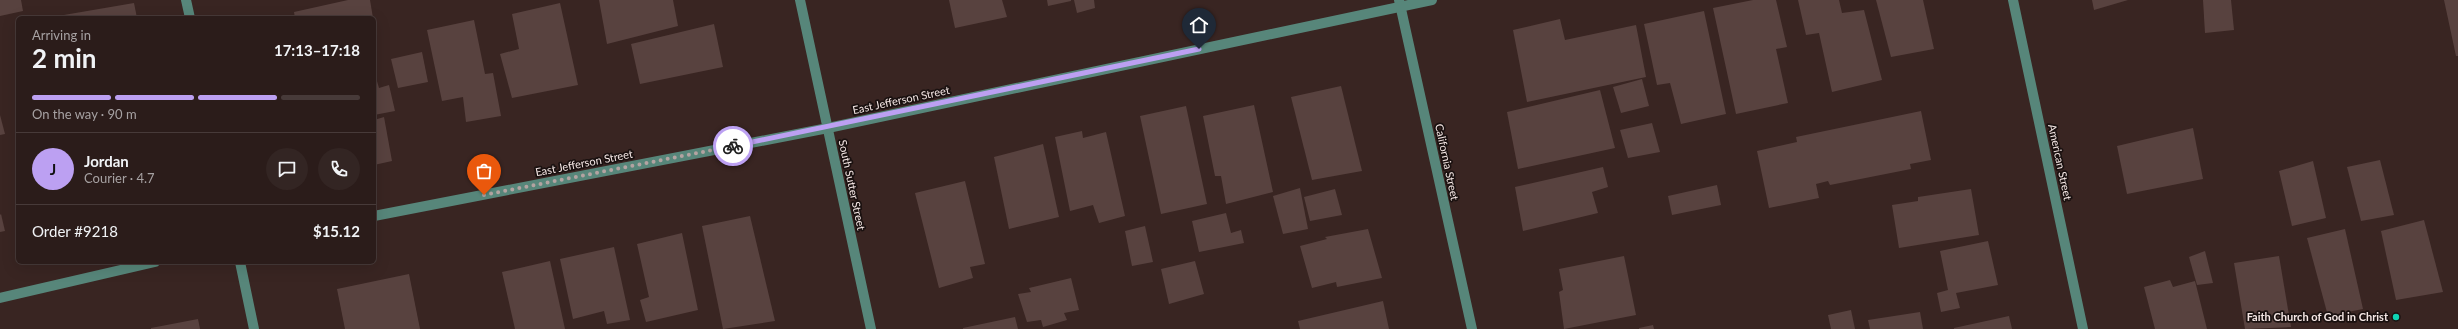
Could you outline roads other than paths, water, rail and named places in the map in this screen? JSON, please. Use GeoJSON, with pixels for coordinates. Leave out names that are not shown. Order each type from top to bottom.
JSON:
{"type":"FeatureCollection","features":[{"type":"Feature","properties":{"kind":"street"},"geometry":{"type":"LineString","coordinates":[[186,0],[190,16]]}},
{"type":"Feature","properties":{"kind":"street","name":"South Sutter Street"},"geometry":{"type":"LineString","coordinates":[[800,0],[871,329]]}},
{"type":"Feature","properties":{"kind":"street","name":"East Jefferson Street"},"geometry":{"type":"LineString","coordinates":[[376,216],[828,128],[1400,3],[1432,0]]}},
{"type":"Feature","properties":{"kind":"street","name":"American Street"},"geometry":{"type":"LineString","coordinates":[[2013,0],[2083,329]]}},
{"type":"Feature","properties":{"kind":"street","name":"California Street"},"geometry":{"type":"LineString","coordinates":[[1400,3],[1472,329]]}},
{"type":"Feature","properties":{"kind":"street"},"geometry":{"type":"LineString","coordinates":[[0,298],[146,264]]}},
{"type":"Feature","properties":{"kind":"street"},"geometry":{"type":"LineString","coordinates":[[240,264],[254,329]]}},
{"type":"Feature","properties":{"kind":"place","name":"Faith Church of God in Christ"},"geometry":{"type":"Point","coordinates":[2396,317]}}]}
